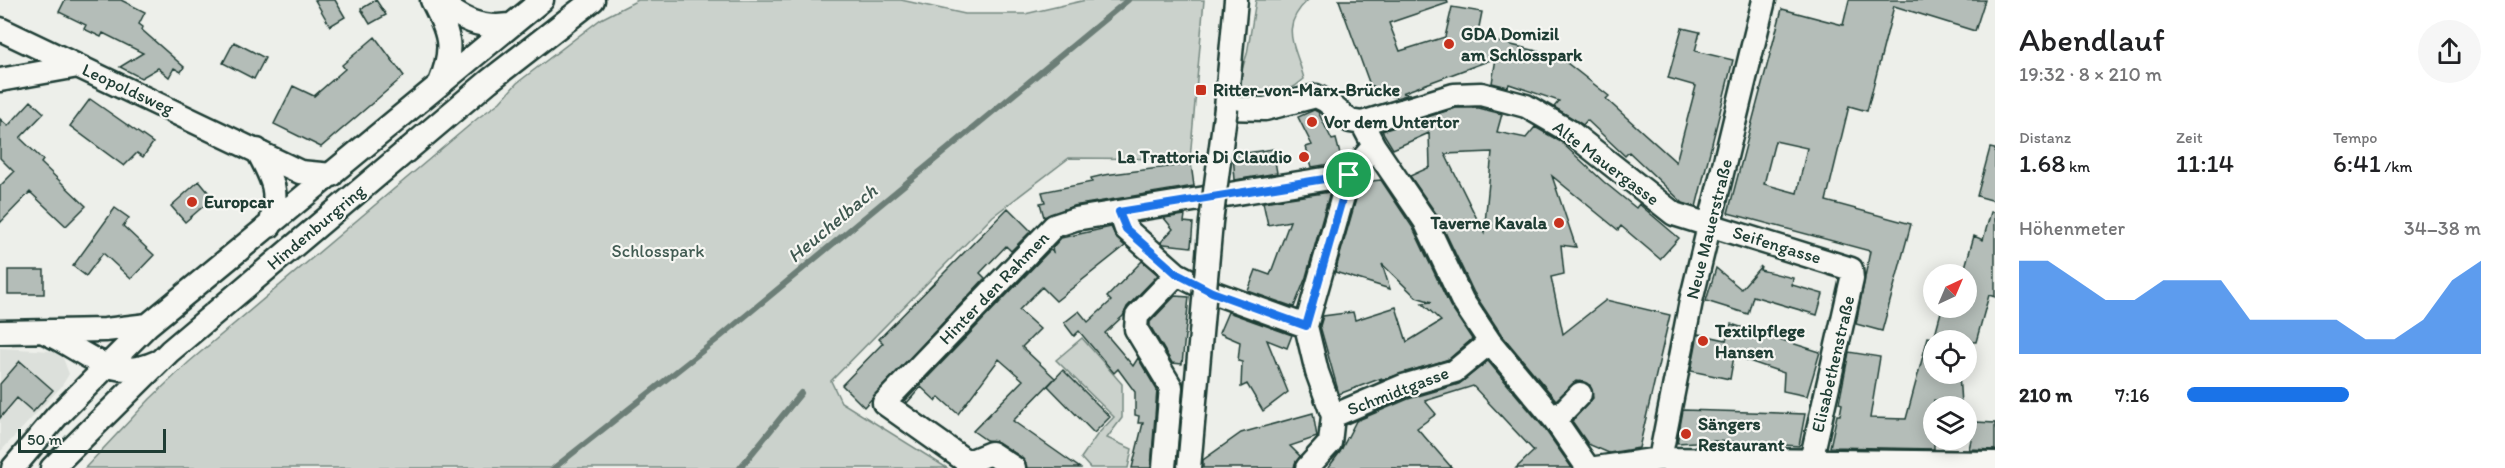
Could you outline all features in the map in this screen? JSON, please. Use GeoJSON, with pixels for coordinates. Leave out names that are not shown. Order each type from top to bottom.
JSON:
{"type":"FeatureCollection","features":[{"type":"Feature","properties":{"kind":"street"},"geometry":{"type":"LineString","coordinates":[[432,0],[449,34],[448,62],[439,85]]}},
{"type":"Feature","properties":{"kind":"street"},"geometry":{"type":"LineString","coordinates":[[438,0],[451,12],[476,24],[490,28],[510,25]]}},
{"type":"Feature","properties":{"kind":"street","name":"Hindenburgring"},"geometry":{"type":"LineString","coordinates":[[13,468],[71,403],[148,325],[542,0]]}},
{"type":"Feature","properties":{"kind":"street","name":"Hindenburgring"},"geometry":{"type":"LineString","coordinates":[[52,468],[160,361],[489,81],[593,0]]}},
{"type":"Feature","properties":{"kind":"street"},"geometry":{"type":"LineString","coordinates":[[1224,0],[1236,25]]}},
{"type":"Feature","properties":{"kind":"street"},"geometry":{"type":"LineString","coordinates":[[1190,468],[1211,222],[1236,25],[1236,0]]}},
{"type":"Feature","properties":{"kind":"street","name":"Neue Mauerstraße"},"geometry":{"type":"LineString","coordinates":[[1660,459],[1691,300],[1764,0]]}},
{"type":"Feature","properties":{"kind":"street","name":"Leopoldsweg"},"geometry":{"type":"LineString","coordinates":[[0,29],[300,172],[332,175]]}},
{"type":"Feature","properties":{"kind":"street"},"geometry":{"type":"LineString","coordinates":[[0,80],[78,66]]}},
{"type":"Feature","properties":{"kind":"street","name":"Alte Mauergasse"},"geometry":{"type":"LineString","coordinates":[[1362,123],[1454,95],[1481,94],[1526,106],[1569,131],[1674,214],[1711,225]]}},
{"type":"Feature","properties":{"kind":"street"},"geometry":{"type":"LineString","coordinates":[[1226,108],[1265,109],[1316,96],[1326,101],[1350,121],[1362,123],[1374,146],[1425,221],[1462,300],[1490,342],[1555,420],[1588,468]]}},
{"type":"Feature","properties":{"kind":"street"},"geometry":{"type":"LineString","coordinates":[[1307,468],[1330,443],[1333,416],[1317,372],[1306,326],[1349,175],[1374,146]]}},
{"type":"Feature","properties":{"kind":"street"},"geometry":{"type":"LineString","coordinates":[[257,150],[274,183],[276,205],[270,226]]}},
{"type":"Feature","properties":{"kind":"street","name":"Hinter den Rahmen"},"geometry":{"type":"LineString","coordinates":[[1014,468],[991,453],[971,461],[963,459],[884,403],[1054,226],[1075,219],[1349,175]]}},
{"type":"Feature","properties":{"kind":"street"},"geometry":{"type":"LineString","coordinates":[[1119,212],[1126,229],[1177,274],[1212,292],[1306,326]]}},
{"type":"Feature","properties":{"kind":"street","name":"Seifengasse"},"geometry":{"type":"LineString","coordinates":[[1711,225],[1843,264]]}},
{"type":"Feature","properties":{"kind":"street","name":"Elisabethenstraße"},"geometry":{"type":"LineString","coordinates":[[1812,465],[1852,279],[1851,269],[1843,264]]}},
{"type":"Feature","properties":{"kind":"street"},"geometry":{"type":"LineString","coordinates":[[1164,468],[1171,387],[1136,329],[1137,316],[1177,274]]}},
{"type":"Feature","properties":{"kind":"street"},"geometry":{"type":"LineString","coordinates":[[0,332],[105,330],[148,325]]}},
{"type":"Feature","properties":{"kind":"street"},"geometry":{"type":"LineString","coordinates":[[70,330],[94,341],[109,366],[111,401],[102,417]]}},
{"type":"Feature","properties":{"kind":"street"},"geometry":{"type":"LineString","coordinates":[[44,332],[61,340],[81,355],[109,366],[131,370],[142,369],[160,361]]}},
{"type":"Feature","properties":{"kind":"street","name":"Schmidtgasse"},"geometry":{"type":"LineString","coordinates":[[1333,416],[1403,386],[1455,371],[1490,342]]}},
{"type":"Feature","properties":{"kind":"street"},"geometry":{"type":"LineString","coordinates":[[71,403],[83,376],[81,355]]}},
{"type":"Feature","properties":{"kind":"street"},"geometry":{"type":"LineString","coordinates":[[1555,420],[1580,394]]}},
{"type":"Feature","properties":{"kind":"street"},"geometry":{"type":"LineString","coordinates":[[1596,468],[1660,459],[1812,465],[1995,463]]}},
{"type":"Feature","properties":{"kind":"shaded area"},"geometry":{"type":"Polygon","coordinates":[[[0,348],[52,351],[63,358],[69,374],[61,387],[0,452],[0,348]]]}},
{"type":"Feature","properties":{"kind":"green space","name":"Schlosspark"},"geometry":{"type":"Polygon","coordinates":[[[638,0],[901,0],[965,14],[1025,14],[1086,0],[1204,0],[1190,159],[1069,158],[993,216],[831,381],[841,402],[947,468],[85,468],[150,399],[189,362],[478,118],[500,102],[517,83],[601,19],[638,0]]]}},
{"type":"Feature","properties":{"kind":"green space"},"geometry":{"type":"Polygon","coordinates":[[[1256,0],[1308,0],[1299,10],[1291,28],[1304,79],[1288,90],[1263,96],[1235,91],[1247,54],[1256,0]]]}},
{"type":"Feature","properties":{"kind":"green space"},"geometry":{"type":"Polygon","coordinates":[[[1082,338],[1122,384],[1122,418],[1107,438],[1132,449],[1128,468],[1090,468],[1081,458],[1097,435],[1114,417],[1056,360],[1082,338]]]}},
{"type":"Feature","properties":{"kind":"building"},"geometry":{"type":"Polygon","coordinates":[[[65,0],[121,0],[145,12],[139,24],[143,27],[142,30],[184,67],[181,72],[174,68],[169,77],[158,68],[141,78],[120,67],[143,53],[103,33],[101,37],[84,29],[86,25],[59,12],[65,0]]]}},
{"type":"Feature","properties":{"kind":"building"},"geometry":{"type":"Polygon","coordinates":[[[315,0],[335,0],[345,17],[330,26],[315,0]]]}},
{"type":"Feature","properties":{"kind":"building"},"geometry":{"type":"Polygon","coordinates":[[[376,0],[386,15],[370,24],[361,9],[376,0]]]}},
{"type":"Feature","properties":{"kind":"building"},"geometry":{"type":"Polygon","coordinates":[[[1339,0],[1447,0],[1448,3],[1389,23],[1400,51],[1445,37],[1452,7],[1482,12],[1477,37],[1558,56],[1609,96],[1606,99],[1676,162],[1696,86],[1668,78],[1682,28],[1700,32],[1695,51],[1733,60],[1696,207],[1683,203],[1629,152],[1625,156],[1587,120],[1583,125],[1554,107],[1559,101],[1509,84],[1508,87],[1492,83],[1496,58],[1402,93],[1410,94],[1396,98],[1370,85],[1339,0]]]}},
{"type":"Feature","properties":{"kind":"building"},"geometry":{"type":"Polygon","coordinates":[[[1849,0],[1985,0],[1975,31],[1894,6],[1867,111],[1849,106],[1826,201],[1911,224],[1882,331],[1856,324],[1870,251],[1728,213],[1782,9],[1843,25],[1849,0]],[[1775,141],[1764,184],[1797,193],[1807,148],[1775,141]]]}},
{"type":"Feature","properties":{"kind":"building"},"geometry":{"type":"Polygon","coordinates":[[[375,37],[404,76],[321,147],[274,124],[293,86],[314,96],[345,69],[342,65],[375,37]]]}},
{"type":"Feature","properties":{"kind":"building"},"geometry":{"type":"Polygon","coordinates":[[[234,42],[265,58],[254,79],[223,63],[234,42]]]}},
{"type":"Feature","properties":{"kind":"building"},"geometry":{"type":"Polygon","coordinates":[[[90,99],[153,143],[143,157],[137,153],[124,166],[70,126],[90,99]]]}},
{"type":"Feature","properties":{"kind":"building"},"geometry":{"type":"Polygon","coordinates":[[[31,101],[44,113],[20,138],[43,160],[41,163],[86,206],[66,226],[30,192],[0,223],[0,186],[14,172],[0,158],[0,119],[8,126],[31,101]]]}},
{"type":"Feature","properties":{"kind":"building"},"geometry":{"type":"Polygon","coordinates":[[[1456,108],[1479,108],[1502,114],[1497,132],[1526,138],[1535,127],[1561,142],[1604,182],[1636,208],[1639,204],[1679,238],[1660,259],[1621,226],[1618,230],[1552,176],[1576,247],[1561,245],[1564,274],[1551,277],[1563,334],[1606,300],[1670,315],[1639,448],[1609,453],[1588,444],[1572,421],[1593,398],[1590,385],[1576,381],[1556,400],[1501,334],[1474,293],[1437,215],[1410,176],[1430,167],[1429,133],[1393,149],[1382,131],[1456,108]],[[1492,152],[1445,154],[1484,233],[1492,152]]]}},
{"type":"Feature","properties":{"kind":"building"},"geometry":{"type":"Polygon","coordinates":[[[1314,110],[1318,112],[1332,140],[1336,139],[1342,162],[1312,167],[1306,147],[1312,145],[1298,117],[1314,110]]]}},
{"type":"Feature","properties":{"kind":"building"},"geometry":{"type":"Polygon","coordinates":[[[1990,148],[1995,149],[1995,201],[1977,196],[1990,148]]]}},
{"type":"Feature","properties":{"kind":"building"},"geometry":{"type":"Polygon","coordinates":[[[1273,149],[1277,173],[1235,180],[1233,155],[1273,149]]]}},
{"type":"Feature","properties":{"kind":"building"},"geometry":{"type":"Polygon","coordinates":[[[1191,164],[1194,186],[1073,206],[1044,217],[1040,203],[1045,202],[1042,192],[1092,182],[1091,178],[1104,175],[1191,164]]]}},
{"type":"Feature","properties":{"kind":"building"},"geometry":{"type":"Polygon","coordinates":[[[1381,180],[1413,228],[1450,306],[1472,339],[1449,359],[1379,381],[1382,378],[1339,394],[1320,326],[1323,316],[1353,312],[1355,320],[1396,307],[1407,342],[1441,321],[1422,303],[1432,302],[1416,297],[1382,264],[1390,289],[1335,272],[1361,182],[1381,180]]]}},
{"type":"Feature","properties":{"kind":"building","name":"Europcar"},"geometry":{"type":"Polygon","coordinates":[[[199,181],[213,198],[185,222],[171,206],[199,181]]]}},
{"type":"Feature","properties":{"kind":"building"},"geometry":{"type":"Polygon","coordinates":[[[1330,192],[1306,277],[1294,307],[1248,291],[1256,270],[1270,275],[1290,221],[1268,225],[1263,202],[1330,192]]]}},
{"type":"Feature","properties":{"kind":"building"},"geometry":{"type":"Polygon","coordinates":[[[115,208],[129,218],[123,226],[154,255],[131,279],[103,253],[86,276],[73,266],[115,208]]]}},
{"type":"Feature","properties":{"kind":"building"},"geometry":{"type":"Polygon","coordinates":[[[1008,208],[1031,231],[1011,251],[1006,246],[980,273],[985,278],[864,407],[842,385],[883,343],[879,339],[1008,208]]]}},
{"type":"Feature","properties":{"kind":"building"},"geometry":{"type":"Polygon","coordinates":[[[1991,212],[1995,212],[1995,297],[1989,295],[1977,338],[1977,330],[1936,330],[1939,318],[1977,318],[1977,264],[1966,264],[1974,236],[1983,240],[1991,212]]]}},
{"type":"Feature","properties":{"kind":"building"},"geometry":{"type":"Polygon","coordinates":[[[1185,215],[1184,222],[1193,223],[1191,247],[1161,242],[1173,229],[1164,218],[1185,215]]]}},
{"type":"Feature","properties":{"kind":"building"},"geometry":{"type":"Polygon","coordinates":[[[1111,227],[1117,239],[1125,246],[1056,301],[1042,287],[1019,310],[1040,329],[1022,347],[1055,378],[1013,421],[1080,468],[1027,468],[1021,457],[998,442],[986,440],[973,431],[1023,380],[999,359],[958,414],[939,397],[936,401],[921,387],[907,403],[905,401],[1050,250],[1053,252],[1052,248],[1061,238],[1111,227]]]}},
{"type":"Feature","properties":{"kind":"building"},"geometry":{"type":"Polygon","coordinates":[[[1142,261],[1158,275],[1127,307],[1123,316],[1105,333],[1133,366],[1138,358],[1157,390],[1151,468],[1132,468],[1143,423],[1138,423],[1139,416],[1135,415],[1135,392],[1118,369],[1114,373],[1079,331],[1074,336],[1064,323],[1079,311],[1088,322],[1111,301],[1107,297],[1142,261]]]}},
{"type":"Feature","properties":{"kind":"building"},"geometry":{"type":"Polygon","coordinates":[[[1761,266],[1760,270],[1793,278],[1792,285],[1823,294],[1817,315],[1753,296],[1748,314],[1706,301],[1716,268],[1741,289],[1761,266]]]}},
{"type":"Feature","properties":{"kind":"building"},"geometry":{"type":"Polygon","coordinates":[[[8,270],[44,270],[44,294],[8,294],[8,270]]]}},
{"type":"Feature","properties":{"kind":"building"},"geometry":{"type":"Polygon","coordinates":[[[1175,296],[1189,297],[1182,364],[1172,363],[1150,326],[1150,322],[1175,296]]]}},
{"type":"Feature","properties":{"kind":"building"},"geometry":{"type":"Polygon","coordinates":[[[1228,312],[1292,335],[1287,348],[1267,340],[1288,392],[1263,411],[1247,384],[1241,387],[1242,362],[1238,361],[1240,342],[1219,333],[1228,312]]]}},
{"type":"Feature","properties":{"kind":"building"},"geometry":{"type":"Polygon","coordinates":[[[1731,324],[1820,352],[1807,396],[1783,391],[1784,373],[1734,356],[1730,379],[1691,371],[1698,334],[1726,340],[1731,324]]]}},
{"type":"Feature","properties":{"kind":"building"},"geometry":{"type":"Polygon","coordinates":[[[1849,352],[1880,357],[1870,418],[1906,419],[1923,356],[1923,384],[1960,384],[1960,396],[1923,396],[1923,449],[1830,447],[1837,415],[1840,415],[1842,404],[1839,403],[1849,352]]]}},
{"type":"Feature","properties":{"kind":"building"},"geometry":{"type":"Polygon","coordinates":[[[20,361],[53,390],[33,412],[17,398],[0,418],[0,384],[20,361]]]}},
{"type":"Feature","properties":{"kind":"building"},"geometry":{"type":"Polygon","coordinates":[[[1488,361],[1544,428],[1572,468],[1516,468],[1534,451],[1473,386],[1425,401],[1436,414],[1417,428],[1452,468],[1328,468],[1340,452],[1356,421],[1408,399],[1459,384],[1488,361]]]}},
{"type":"Feature","properties":{"kind":"building"},"geometry":{"type":"Polygon","coordinates":[[[1063,370],[1110,417],[1094,433],[1048,386],[1063,370]]]}},
{"type":"Feature","properties":{"kind":"building"},"geometry":{"type":"Polygon","coordinates":[[[1683,410],[1805,414],[1799,446],[1714,441],[1677,443],[1683,410]]]}},
{"type":"Feature","properties":{"kind":"building"},"geometry":{"type":"Polygon","coordinates":[[[1313,413],[1317,437],[1290,446],[1300,456],[1294,468],[1203,468],[1203,460],[1241,433],[1313,413]]]}},
{"type":"Feature","properties":{"kind":"building"},"geometry":{"type":"Polygon","coordinates":[[[1977,422],[1995,423],[1995,450],[1977,449],[1977,422]]]}},
{"type":"Feature","properties":{"kind":"waterway","name":"Heuchelbach"},"geometry":{"type":"LineString","coordinates":[[554,468],[720,337],[1128,0]]}},
{"type":"Feature","properties":{"kind":"waterway"},"geometry":{"type":"LineString","coordinates":[[740,468],[801,393]]}},
{"type":"Feature","properties":{"kind":"place","name":"GDA Domizil am Schlosspark"},"geometry":{"type":"Point","coordinates":[1449,44]}},
{"type":"Feature","properties":{"kind":"place","name":"Ritter-von-Marx-Brücke"},"geometry":{"type":"Point","coordinates":[1201,90]}},
{"type":"Feature","properties":{"kind":"place","name":"Vor dem Untertor"},"geometry":{"type":"Point","coordinates":[1312,122]}},
{"type":"Feature","properties":{"kind":"place","name":"La Trattoria Di Claudio"},"geometry":{"type":"Point","coordinates":[1304,157]}},
{"type":"Feature","properties":{"kind":"place","name":"Europcar"},"geometry":{"type":"Point","coordinates":[192,202]}},
{"type":"Feature","properties":{"kind":"place","name":"Taverne Kavala"},"geometry":{"type":"Point","coordinates":[1559,223]}},
{"type":"Feature","properties":{"kind":"place","name":"Textilpflege Hansen"},"geometry":{"type":"Point","coordinates":[1703,341]}},
{"type":"Feature","properties":{"kind":"place","name":"Sängers Restaurant"},"geometry":{"type":"Point","coordinates":[1686,434]}},
{"type":"Feature","properties":{"kind":"route"},"geometry":{"type":"LineString","coordinates":[[1349,175],[1306,326],[1212,292],[1177,274],[1126,229],[1119,212],[1199,199],[1349,175]]}}]}
